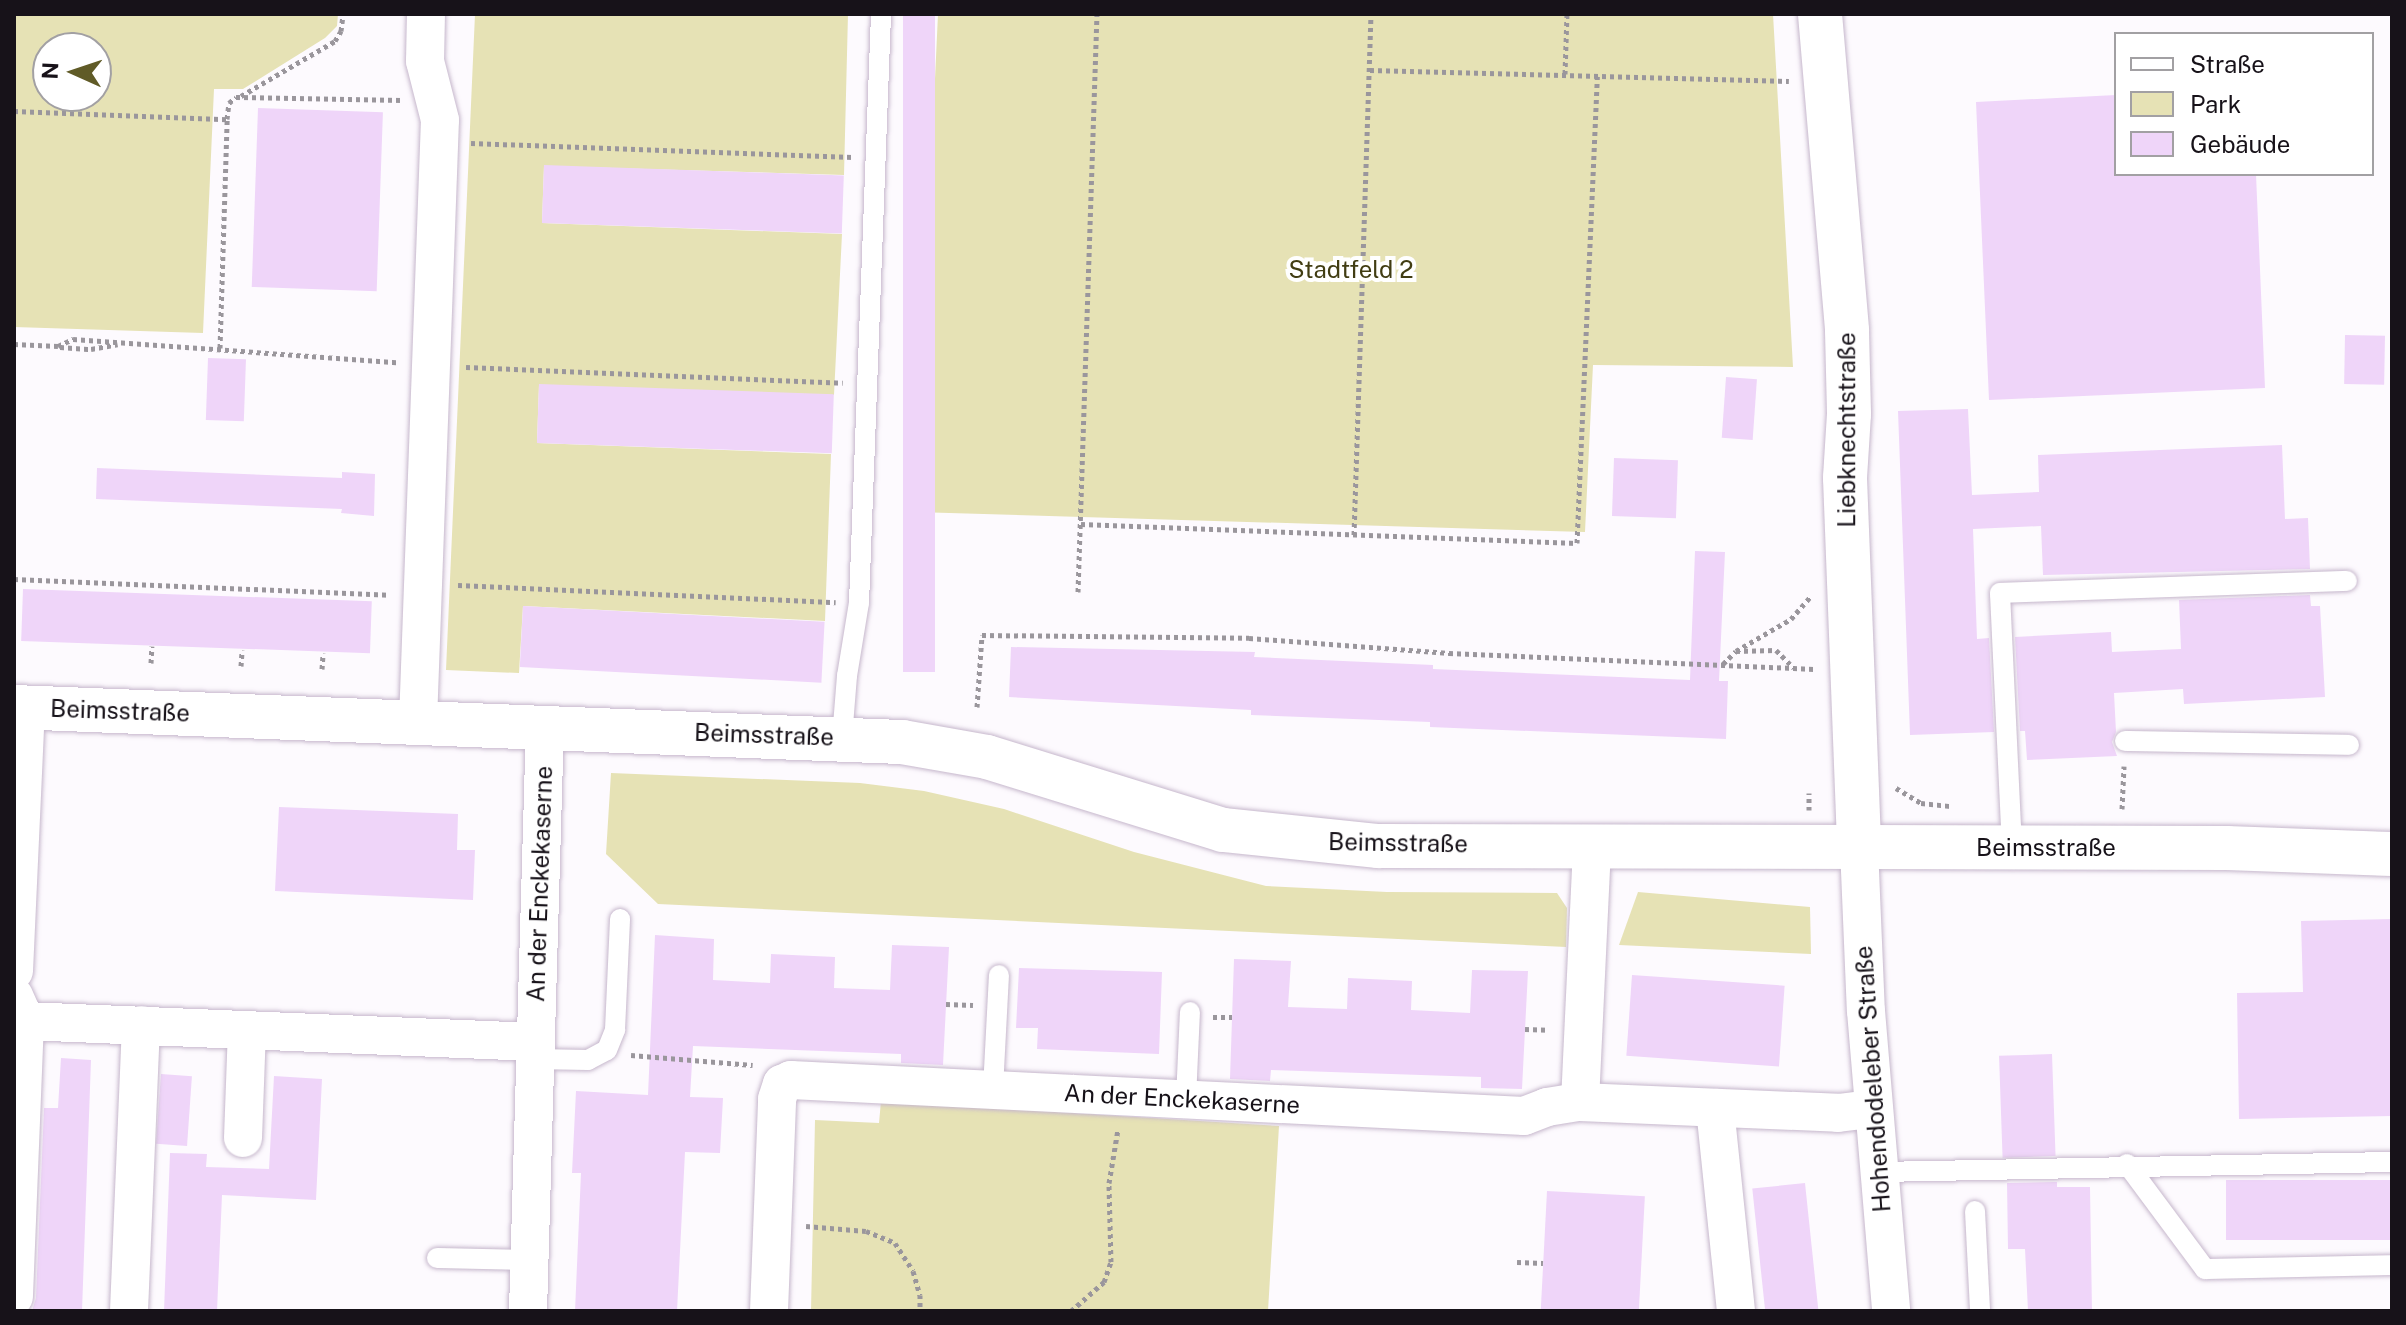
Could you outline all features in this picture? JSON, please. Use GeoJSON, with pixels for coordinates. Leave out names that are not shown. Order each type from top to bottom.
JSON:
{"type":"FeatureCollection","features":[{"type":"Feature","properties":{"kind":"street"},"geometry":{"type":"LineString","coordinates":[[418,722],[434,590],[431,365],[440,120],[425,61],[426,14]]}},
{"type":"Feature","properties":{"kind":"street","name":"Liebknechtstraße"},"geometry":{"type":"LineString","coordinates":[[1820,14],[1847,331],[1849,414],[1845,478],[1859,847]]}},
{"type":"Feature","properties":{"kind":"street"},"geometry":{"type":"LineString","coordinates":[[14,971],[20,707]]}},
{"type":"Feature","properties":{"kind":"street","name":"Beimsstraße"},"geometry":{"type":"LineString","coordinates":[[20,707],[842,738],[955,749],[1199,824],[1261,836],[1378,846],[2227,848],[2392,854]]}},
{"type":"Feature","properties":{"kind":"street","name":"An der Enckekaserne"},"geometry":{"type":"LineString","coordinates":[[528,1311],[545,726]]}},
{"type":"Feature","properties":{"kind":"street"},"geometry":{"type":"LineString","coordinates":[[1580,1102],[1592,846]]}},
{"type":"Feature","properties":{"kind":"street","name":"Hohendodeleber Straße"},"geometry":{"type":"LineString","coordinates":[[1859,847],[1873,1109],[1891,1311]]}},
{"type":"Feature","properties":{"kind":"street"},"geometry":{"type":"LineString","coordinates":[[14,1297],[20,1008],[141,1025],[534,1050]]}},
{"type":"Feature","properties":{"kind":"street"},"geometry":{"type":"LineString","coordinates":[[129,1311],[141,1025]]}},
{"type":"Feature","properties":{"kind":"street"},"geometry":{"type":"LineString","coordinates":[[243,1138],[247,1030]]}},
{"type":"Feature","properties":{"kind":"street","name":"An der Enckekaserne"},"geometry":{"type":"LineString","coordinates":[[782,1084],[794,1080],[1524,1116],[1547,1107],[1580,1102],[1838,1113],[1873,1109]]}},
{"type":"Feature","properties":{"kind":"street"},"geometry":{"type":"LineString","coordinates":[[769,1311],[777,1099],[782,1084]]}},
{"type":"Feature","properties":{"kind":"street"},"geometry":{"type":"LineString","coordinates":[[1715,1108],[1736,1311]]}},
{"type":"Feature","properties":{"kind":"lane"},"geometry":{"type":"LineString","coordinates":[[842,738],[847,676],[859,603],[881,14]]}},
{"type":"Feature","properties":{"kind":"lane"},"geometry":{"type":"LineString","coordinates":[[2012,848],[2000,593],[2347,581]]}},
{"type":"Feature","properties":{"kind":"lane"},"geometry":{"type":"LineString","coordinates":[[2125,741],[2349,745]]}},
{"type":"Feature","properties":{"kind":"lane"},"geometry":{"type":"LineString","coordinates":[[534,1050],[588,1060],[607,1050],[615,1030],[620,919]]}},
{"type":"Feature","properties":{"kind":"lane"},"geometry":{"type":"LineString","coordinates":[[993,1089],[999,975]]}},
{"type":"Feature","properties":{"kind":"lane"},"geometry":{"type":"LineString","coordinates":[[1186,1099],[1190,1012]]}},
{"type":"Feature","properties":{"kind":"lane"},"geometry":{"type":"LineString","coordinates":[[1879,1172],[2127,1164],[2392,1162]]}},
{"type":"Feature","properties":{"kind":"lane"},"geometry":{"type":"LineString","coordinates":[[2127,1164],[2205,1269],[2392,1265]]}},
{"type":"Feature","properties":{"kind":"lane"},"geometry":{"type":"LineString","coordinates":[[1975,1211],[1980,1311]]}},
{"type":"Feature","properties":{"kind":"lane"},"geometry":{"type":"LineString","coordinates":[[437,1258],[529,1260]]}},
{"type":"Feature","properties":{"kind":"path"},"geometry":{"type":"LineString","coordinates":[[220,348],[229,103],[335,41],[341,31],[343,14]]}},
{"type":"Feature","properties":{"kind":"path"},"geometry":{"type":"LineString","coordinates":[[1078,592],[1097,14]]}},
{"type":"Feature","properties":{"kind":"path"},"geometry":{"type":"LineString","coordinates":[[1354,535],[1371,14]]}},
{"type":"Feature","properties":{"kind":"path"},"geometry":{"type":"LineString","coordinates":[[1565,74],[1567,14]]}},
{"type":"Feature","properties":{"kind":"path"},"geometry":{"type":"LineString","coordinates":[[1370,70],[1762,82]]}},
{"type":"Feature","properties":{"kind":"path"},"geometry":{"type":"LineString","coordinates":[[1081,524],[1577,543],[1597,76]]}},
{"type":"Feature","properties":{"kind":"path"},"geometry":{"type":"LineString","coordinates":[[240,97],[435,102]]}},
{"type":"Feature","properties":{"kind":"path"},"geometry":{"type":"LineString","coordinates":[[14,111],[227,119]]}},
{"type":"Feature","properties":{"kind":"path"},"geometry":{"type":"LineString","coordinates":[[462,143],[878,158]]}},
{"type":"Feature","properties":{"kind":"path"},"geometry":{"type":"LineString","coordinates":[[14,344],[58,346],[73,339],[431,365],[868,384]]}},
{"type":"Feature","properties":{"kind":"path"},"geometry":{"type":"LineString","coordinates":[[14,579],[837,602]]}},
{"type":"Feature","properties":{"kind":"path"},"geometry":{"type":"LineString","coordinates":[[77,582],[77,591]]}},
{"type":"Feature","properties":{"kind":"path"},"geometry":{"type":"LineString","coordinates":[[1723,664],[1736,651],[1791,619],[1813,592]]}},
{"type":"Feature","properties":{"kind":"path"},"geometry":{"type":"LineString","coordinates":[[977,707],[982,635],[1249,638],[1262,642],[1449,653],[1823,670]]}},
{"type":"Feature","properties":{"kind":"path"},"geometry":{"type":"LineString","coordinates":[[151,663],[152,646]]}},
{"type":"Feature","properties":{"kind":"path"},"geometry":{"type":"LineString","coordinates":[[241,666],[242,650]]}},
{"type":"Feature","properties":{"kind":"path"},"geometry":{"type":"LineString","coordinates":[[1736,651],[1776,650],[1795,668]]}},
{"type":"Feature","properties":{"kind":"path"},"geometry":{"type":"LineString","coordinates":[[322,669],[323,653]]}},
{"type":"Feature","properties":{"kind":"path"},"geometry":{"type":"LineString","coordinates":[[2122,809],[2125,741]]}},
{"type":"Feature","properties":{"kind":"path"},"geometry":{"type":"LineString","coordinates":[[1809,793],[1809,811]]}},
{"type":"Feature","properties":{"kind":"path"},"geometry":{"type":"LineString","coordinates":[[1793,808],[1809,811],[1820,807]]}},
{"type":"Feature","properties":{"kind":"path"},"geometry":{"type":"LineString","coordinates":[[607,1050],[628,1055],[763,1066],[782,1084]]}},
{"type":"Feature","properties":{"kind":"path"},"geometry":{"type":"LineString","coordinates":[[1071,1311],[1104,1282],[1111,1262],[1109,1183],[1114,1143],[1127,1096]]}},
{"type":"Feature","properties":{"kind":"path"},"geometry":{"type":"LineString","coordinates":[[772,1224],[866,1231],[886,1237],[901,1250],[913,1271],[920,1295],[920,1311]]}},
{"type":"Feature","properties":{"kind":"path"},"geometry":{"type":"LineString","coordinates":[[1517,1262],[1543,1263]]}},
{"type":"Feature","properties":{"kind":"green space"},"geometry":{"type":"Polygon","coordinates":[[[14,14],[338,14],[337,26],[325,38],[243,89],[214,89],[203,333],[14,327],[14,14]]]}},
{"type":"Feature","properties":{"kind":"green space"},"geometry":{"type":"Polygon","coordinates":[[[475,14],[848,14],[844,175],[544,166],[542,223],[842,234],[834,395],[539,385],[537,443],[831,454],[825,621],[523,606],[519,673],[446,670],[475,14]]]}},
{"type":"Feature","properties":{"kind":"green space","name":"Stadtfeld 2"},"geometry":{"type":"Polygon","coordinates":[[[938,14],[1773,14],[1793,367],[1593,365],[1585,532],[915,512],[938,14]]]}},
{"type":"Feature","properties":{"kind":"green space"},"geometry":{"type":"Polygon","coordinates":[[[611,773],[860,783],[924,791],[1004,809],[1134,852],[1266,886],[1387,892],[1557,893],[1567,908],[1566,947],[658,904],[606,854],[611,773]]]}},
{"type":"Feature","properties":{"kind":"green space"},"geometry":{"type":"Polygon","coordinates":[[[1638,892],[1810,907],[1811,954],[1619,945],[1638,892]]]}},
{"type":"Feature","properties":{"kind":"green space"},"geometry":{"type":"Polygon","coordinates":[[[881,1101],[1279,1126],[1268,1311],[811,1311],[815,1120],[879,1123],[881,1101]]]}},
{"type":"Feature","properties":{"kind":"building"},"geometry":{"type":"Polygon","coordinates":[[[903,14],[935,14],[935,672],[903,672],[903,14]]]}},
{"type":"Feature","properties":{"kind":"building"},"geometry":{"type":"Polygon","coordinates":[[[2114,95],[2114,176],[2256,176],[2265,388],[1989,400],[1976,102],[2114,95]]]}},
{"type":"Feature","properties":{"kind":"building"},"geometry":{"type":"Polygon","coordinates":[[[258,108],[383,112],[377,291],[252,287],[258,108]]]}},
{"type":"Feature","properties":{"kind":"building"},"geometry":{"type":"Polygon","coordinates":[[[544,165],[844,175],[842,233],[542,223],[544,165]]]}},
{"type":"Feature","properties":{"kind":"building"},"geometry":{"type":"Polygon","coordinates":[[[2345,335],[2385,336],[2384,385],[2344,384],[2345,335]]]}},
{"type":"Feature","properties":{"kind":"building"},"geometry":{"type":"Polygon","coordinates":[[[208,358],[246,359],[244,421],[206,420],[208,358]]]}},
{"type":"Feature","properties":{"kind":"building"},"geometry":{"type":"Polygon","coordinates":[[[1726,377],[1757,379],[1753,440],[1722,438],[1726,377]]]}},
{"type":"Feature","properties":{"kind":"building"},"geometry":{"type":"Polygon","coordinates":[[[539,384],[834,394],[832,453],[537,443],[539,384]]]}},
{"type":"Feature","properties":{"kind":"building"},"geometry":{"type":"Polygon","coordinates":[[[1968,409],[1972,495],[2039,492],[2038,455],[2282,445],[2285,519],[2308,518],[2310,569],[2043,575],[2041,526],[1973,529],[1977,639],[1989,638],[1994,732],[1910,735],[1898,411],[1968,409]]]}},
{"type":"Feature","properties":{"kind":"building"},"geometry":{"type":"Polygon","coordinates":[[[1614,458],[1678,460],[1676,518],[1612,516],[1614,458]]]}},
{"type":"Feature","properties":{"kind":"building"},"geometry":{"type":"Polygon","coordinates":[[[97,468],[342,478],[342,472],[375,474],[374,516],[341,513],[342,509],[96,499],[97,468]]]}},
{"type":"Feature","properties":{"kind":"building"},"geometry":{"type":"Polygon","coordinates":[[[1695,551],[1725,552],[1719,681],[1728,681],[1726,739],[1430,727],[1430,722],[1251,715],[1251,710],[1009,697],[1011,647],[1255,652],[1254,657],[1433,665],[1433,669],[1690,680],[1695,551]]]}},
{"type":"Feature","properties":{"kind":"building"},"geometry":{"type":"Polygon","coordinates":[[[23,589],[372,601],[370,653],[21,641],[23,589]]]}},
{"type":"Feature","properties":{"kind":"building"},"geometry":{"type":"Polygon","coordinates":[[[2310,595],[2311,606],[2320,606],[2325,697],[2184,704],[2183,689],[2114,693],[2116,732],[2112,742],[2117,756],[2027,760],[2025,731],[2020,731],[2015,637],[2111,632],[2112,652],[2181,649],[2179,600],[2310,595]]]}},
{"type":"Feature","properties":{"kind":"building"},"geometry":{"type":"Polygon","coordinates":[[[523,606],[825,622],[821,683],[520,667],[523,606]]]}},
{"type":"Feature","properties":{"kind":"building"},"geometry":{"type":"Polygon","coordinates":[[[279,807],[458,814],[457,850],[475,850],[473,900],[275,891],[279,807]]]}},
{"type":"Feature","properties":{"kind":"building"},"geometry":{"type":"Polygon","coordinates":[[[2392,919],[2392,1116],[2239,1119],[2237,993],[2303,992],[2301,921],[2392,919]]]}},
{"type":"Feature","properties":{"kind":"building"},"geometry":{"type":"Polygon","coordinates":[[[655,935],[714,939],[713,980],[770,983],[771,954],[835,957],[834,988],[890,990],[892,945],[949,947],[943,1065],[901,1063],[901,1054],[693,1046],[690,1097],[723,1098],[720,1153],[685,1152],[677,1311],[575,1311],[581,1173],[572,1173],[576,1091],[648,1095],[655,935]]]}},
{"type":"Feature","properties":{"kind":"building"},"geometry":{"type":"Polygon","coordinates":[[[1234,959],[1291,961],[1288,1007],[1347,1009],[1348,978],[1412,981],[1411,1010],[1470,1013],[1472,970],[1528,971],[1522,1089],[1481,1088],[1481,1077],[1271,1070],[1270,1081],[1230,1079],[1234,959]]]}},
{"type":"Feature","properties":{"kind":"building"},"geometry":{"type":"Polygon","coordinates":[[[1019,968],[1162,972],[1159,1054],[1037,1049],[1038,1028],[1016,1028],[1019,968]]]}},
{"type":"Feature","properties":{"kind":"building"},"geometry":{"type":"Polygon","coordinates":[[[1632,975],[1785,986],[1779,1066],[1626,1056],[1632,975]]]}},
{"type":"Feature","properties":{"kind":"building"},"geometry":{"type":"Polygon","coordinates":[[[2052,1054],[2056,1156],[2003,1158],[1999,1056],[2052,1054]]]}},
{"type":"Feature","properties":{"kind":"building"},"geometry":{"type":"Polygon","coordinates":[[[61,1058],[91,1060],[82,1311],[32,1311],[36,1298],[44,1108],[58,1108],[61,1058]]]}},
{"type":"Feature","properties":{"kind":"building"},"geometry":{"type":"Polygon","coordinates":[[[161,1074],[192,1076],[187,1146],[156,1144],[161,1074]]]}},
{"type":"Feature","properties":{"kind":"building"},"geometry":{"type":"Polygon","coordinates":[[[274,1076],[322,1079],[316,1200],[222,1195],[217,1311],[164,1311],[170,1153],[207,1154],[206,1167],[269,1169],[274,1076]]]}},
{"type":"Feature","properties":{"kind":"building"},"geometry":{"type":"Polygon","coordinates":[[[2226,1180],[2392,1180],[2392,1240],[2226,1240],[2226,1180]]]}},
{"type":"Feature","properties":{"kind":"building"},"geometry":{"type":"Polygon","coordinates":[[[2057,1182],[2057,1187],[2090,1187],[2092,1311],[2028,1311],[2025,1249],[2008,1249],[2007,1183],[2057,1182]]]}},
{"type":"Feature","properties":{"kind":"building"},"geometry":{"type":"Polygon","coordinates":[[[1805,1183],[1818,1311],[1765,1311],[1752,1189],[1805,1183]]]}},
{"type":"Feature","properties":{"kind":"building"},"geometry":{"type":"Polygon","coordinates":[[[1547,1191],[1645,1196],[1639,1311],[1541,1311],[1547,1191]]]}}]}
